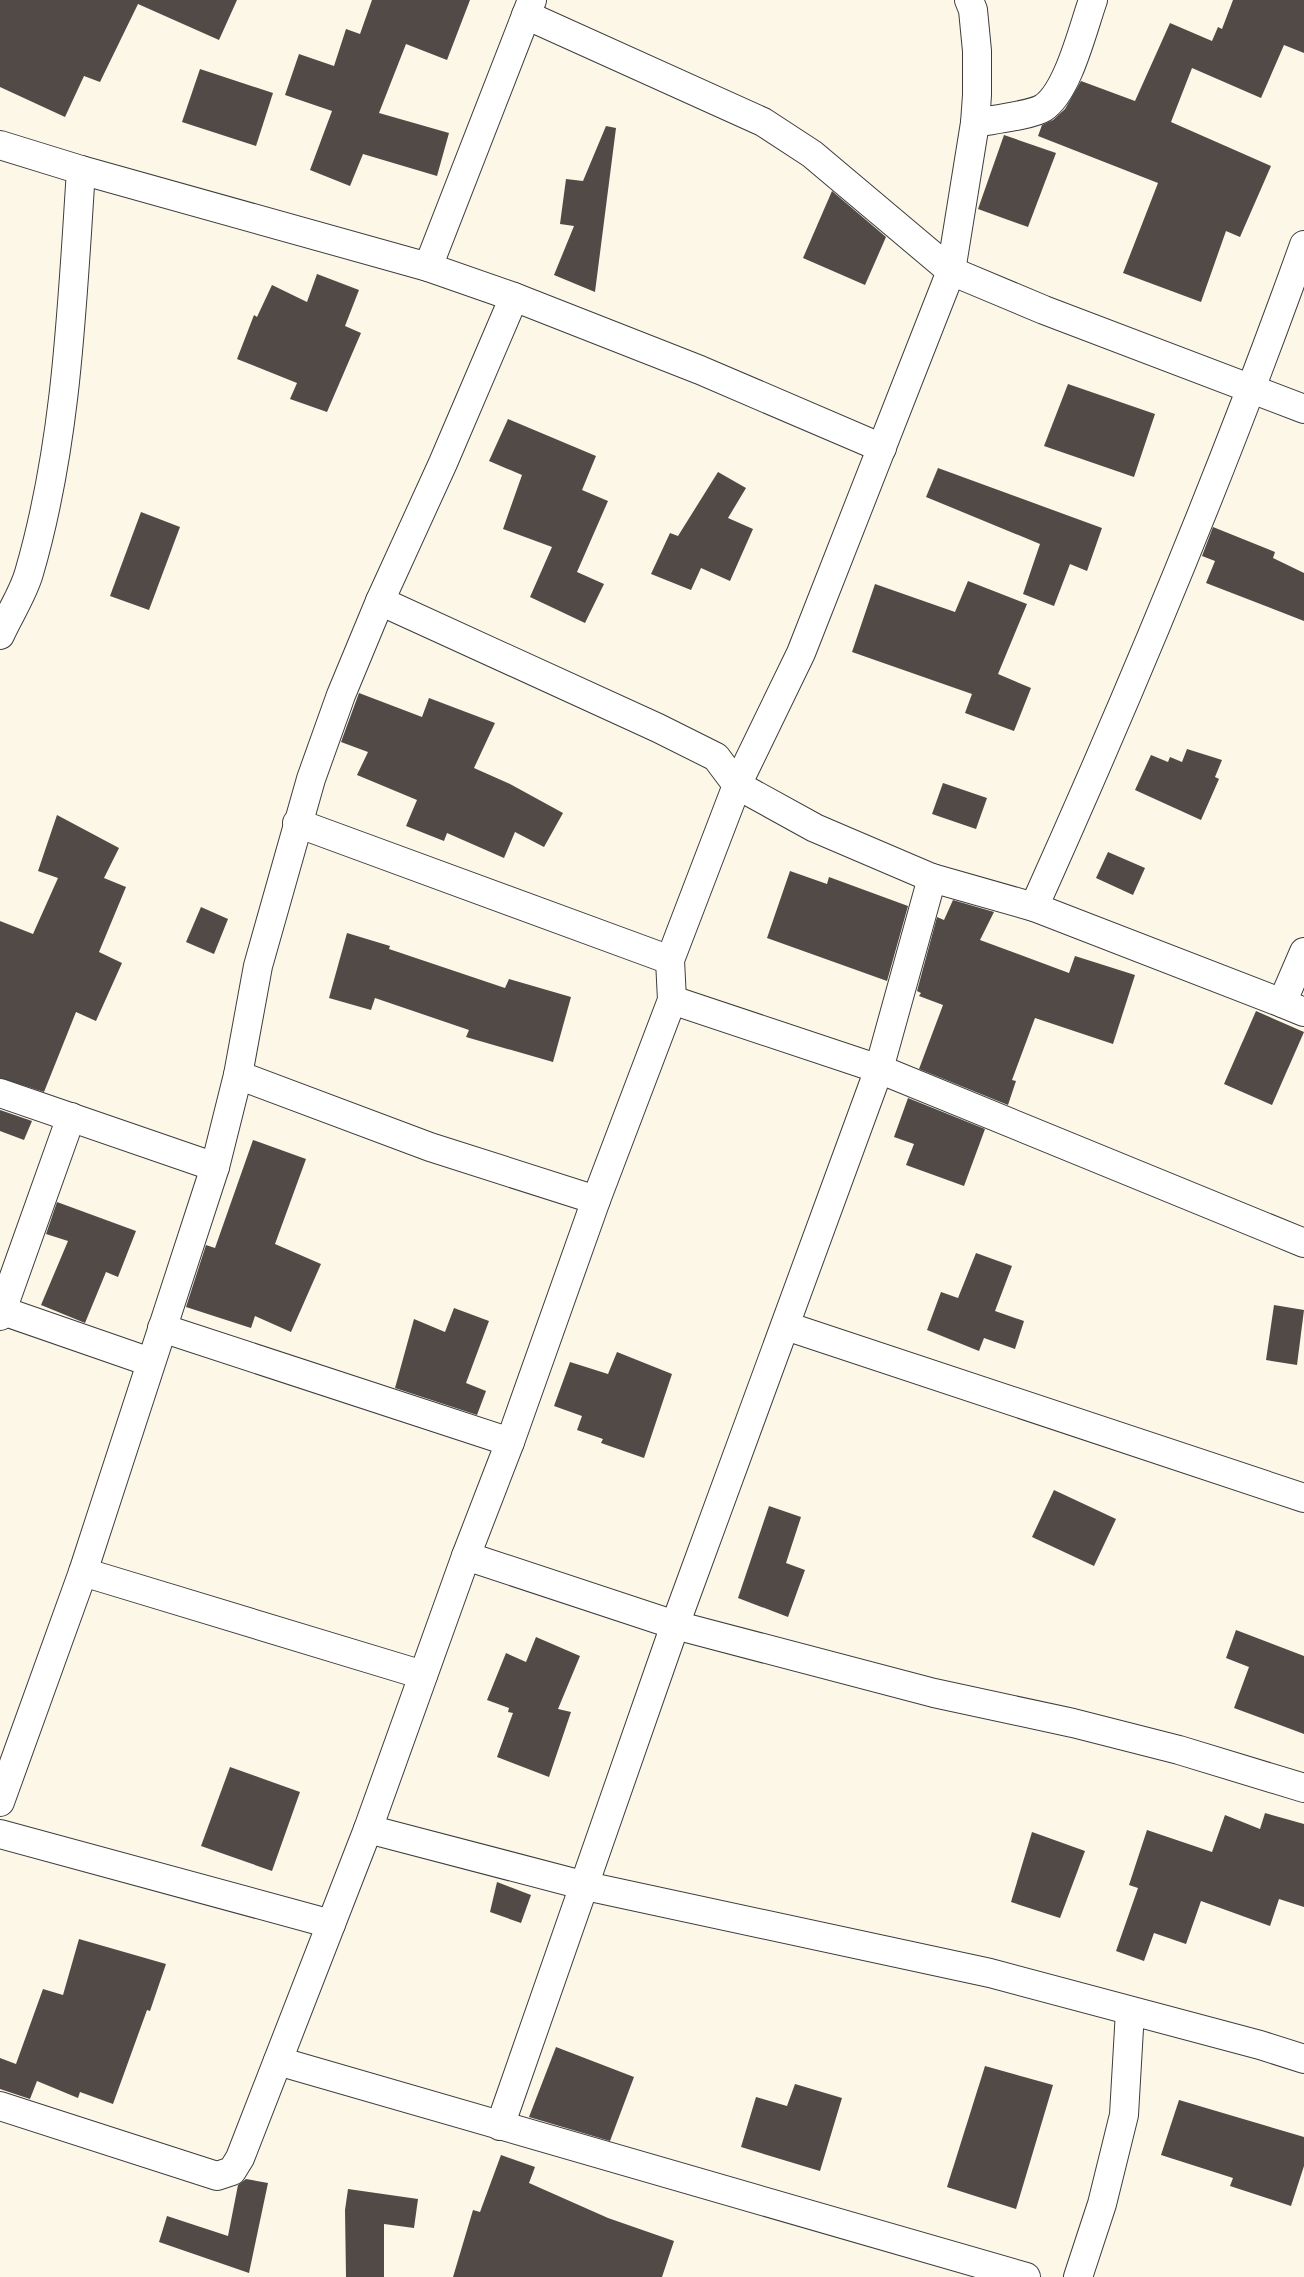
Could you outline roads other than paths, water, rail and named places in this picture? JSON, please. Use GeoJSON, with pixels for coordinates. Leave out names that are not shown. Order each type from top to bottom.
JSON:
{"type":"FeatureCollection","features":[{"type":"Feature","properties":{"kind":"street"},"geometry":{"type":"LineString","coordinates":[[0,2106],[217,2176],[232,2172],[240,2158],[368,1829],[466,1556],[510,1442],[596,1200],[672,1000],[670,960],[736,785],[801,653],[951,271],[975,123],[977,51],[973,10],[969,0]]}},
{"type":"Feature","properties":{"kind":"street"},"geometry":{"type":"LineString","coordinates":[[975,123],[1042,109],[1052,100],[1064,80],[1093,0]]}},
{"type":"Feature","properties":{"kind":"street"},"geometry":{"type":"LineString","coordinates":[[428,267],[529,7],[763,122],[812,154],[951,271],[1044,310],[1304,409]]}},
{"type":"Feature","properties":{"kind":"street"},"geometry":{"type":"LineString","coordinates":[[0,145],[81,170],[428,267],[514,297],[700,370],[882,448]]}},
{"type":"Feature","properties":{"kind":"street"},"geometry":{"type":"LineString","coordinates":[[0,636],[28,575],[56,457],[71,324],[81,170]]}},
{"type":"Feature","properties":{"kind":"street"},"geometry":{"type":"LineString","coordinates":[[1034,907],[1098,764],[1252,390],[1304,244]]}},
{"type":"Feature","properties":{"kind":"street"},"geometry":{"type":"LineString","coordinates":[[0,1802],[83,1572],[214,1166],[238,1075],[258,966],[310,779],[341,695],[380,601],[443,462],[514,297]]}},
{"type":"Feature","properties":{"kind":"street"},"geometry":{"type":"LineString","coordinates":[[380,601],[658,728],[716,757],[736,785],[814,828],[932,878],[1034,907],[1293,1007],[1304,952]]}},
{"type":"Feature","properties":{"kind":"street"},"geometry":{"type":"LineString","coordinates":[[297,823],[670,960]]}},
{"type":"Feature","properties":{"kind":"street"},"geometry":{"type":"LineString","coordinates":[[500,2126],[586,1886],[675,1625],[879,1069],[932,878]]}},
{"type":"Feature","properties":{"kind":"street"},"geometry":{"type":"LineString","coordinates":[[672,1000],[879,1069],[1304,1243]]}},
{"type":"Feature","properties":{"kind":"street"},"geometry":{"type":"LineString","coordinates":[[238,1075],[430,1147],[596,1200]]}},
{"type":"Feature","properties":{"kind":"street"},"geometry":{"type":"LineString","coordinates":[[0,1093],[214,1166]]}},
{"type":"Feature","properties":{"kind":"street"},"geometry":{"type":"LineString","coordinates":[[71,1117],[1,1312],[150,1362]]}},
{"type":"Feature","properties":{"kind":"street"},"geometry":{"type":"LineString","coordinates":[[786,1326],[1304,1498]]}},
{"type":"Feature","properties":{"kind":"street"},"geometry":{"type":"LineString","coordinates":[[162,1328],[510,1442]]}},
{"type":"Feature","properties":{"kind":"street"},"geometry":{"type":"LineString","coordinates":[[466,1556],[675,1625],[934,1693],[1073,1723],[1179,1750],[1304,1788]]}},
{"type":"Feature","properties":{"kind":"street"},"geometry":{"type":"LineString","coordinates":[[83,1572],[423,1675]]}},
{"type":"Feature","properties":{"kind":"street"},"geometry":{"type":"LineString","coordinates":[[368,1829],[586,1886],[990,1972],[1304,2058]]}},
{"type":"Feature","properties":{"kind":"street"},"geometry":{"type":"LineString","coordinates":[[0,1834],[331,1924]]}},
{"type":"Feature","properties":{"kind":"street"},"geometry":{"type":"LineString","coordinates":[[1078,2277],[1102,2204],[1124,2115],[1130,2011]]}},
{"type":"Feature","properties":{"kind":"street"},"geometry":{"type":"LineString","coordinates":[[278,2061],[1026,2277]]}}]}
